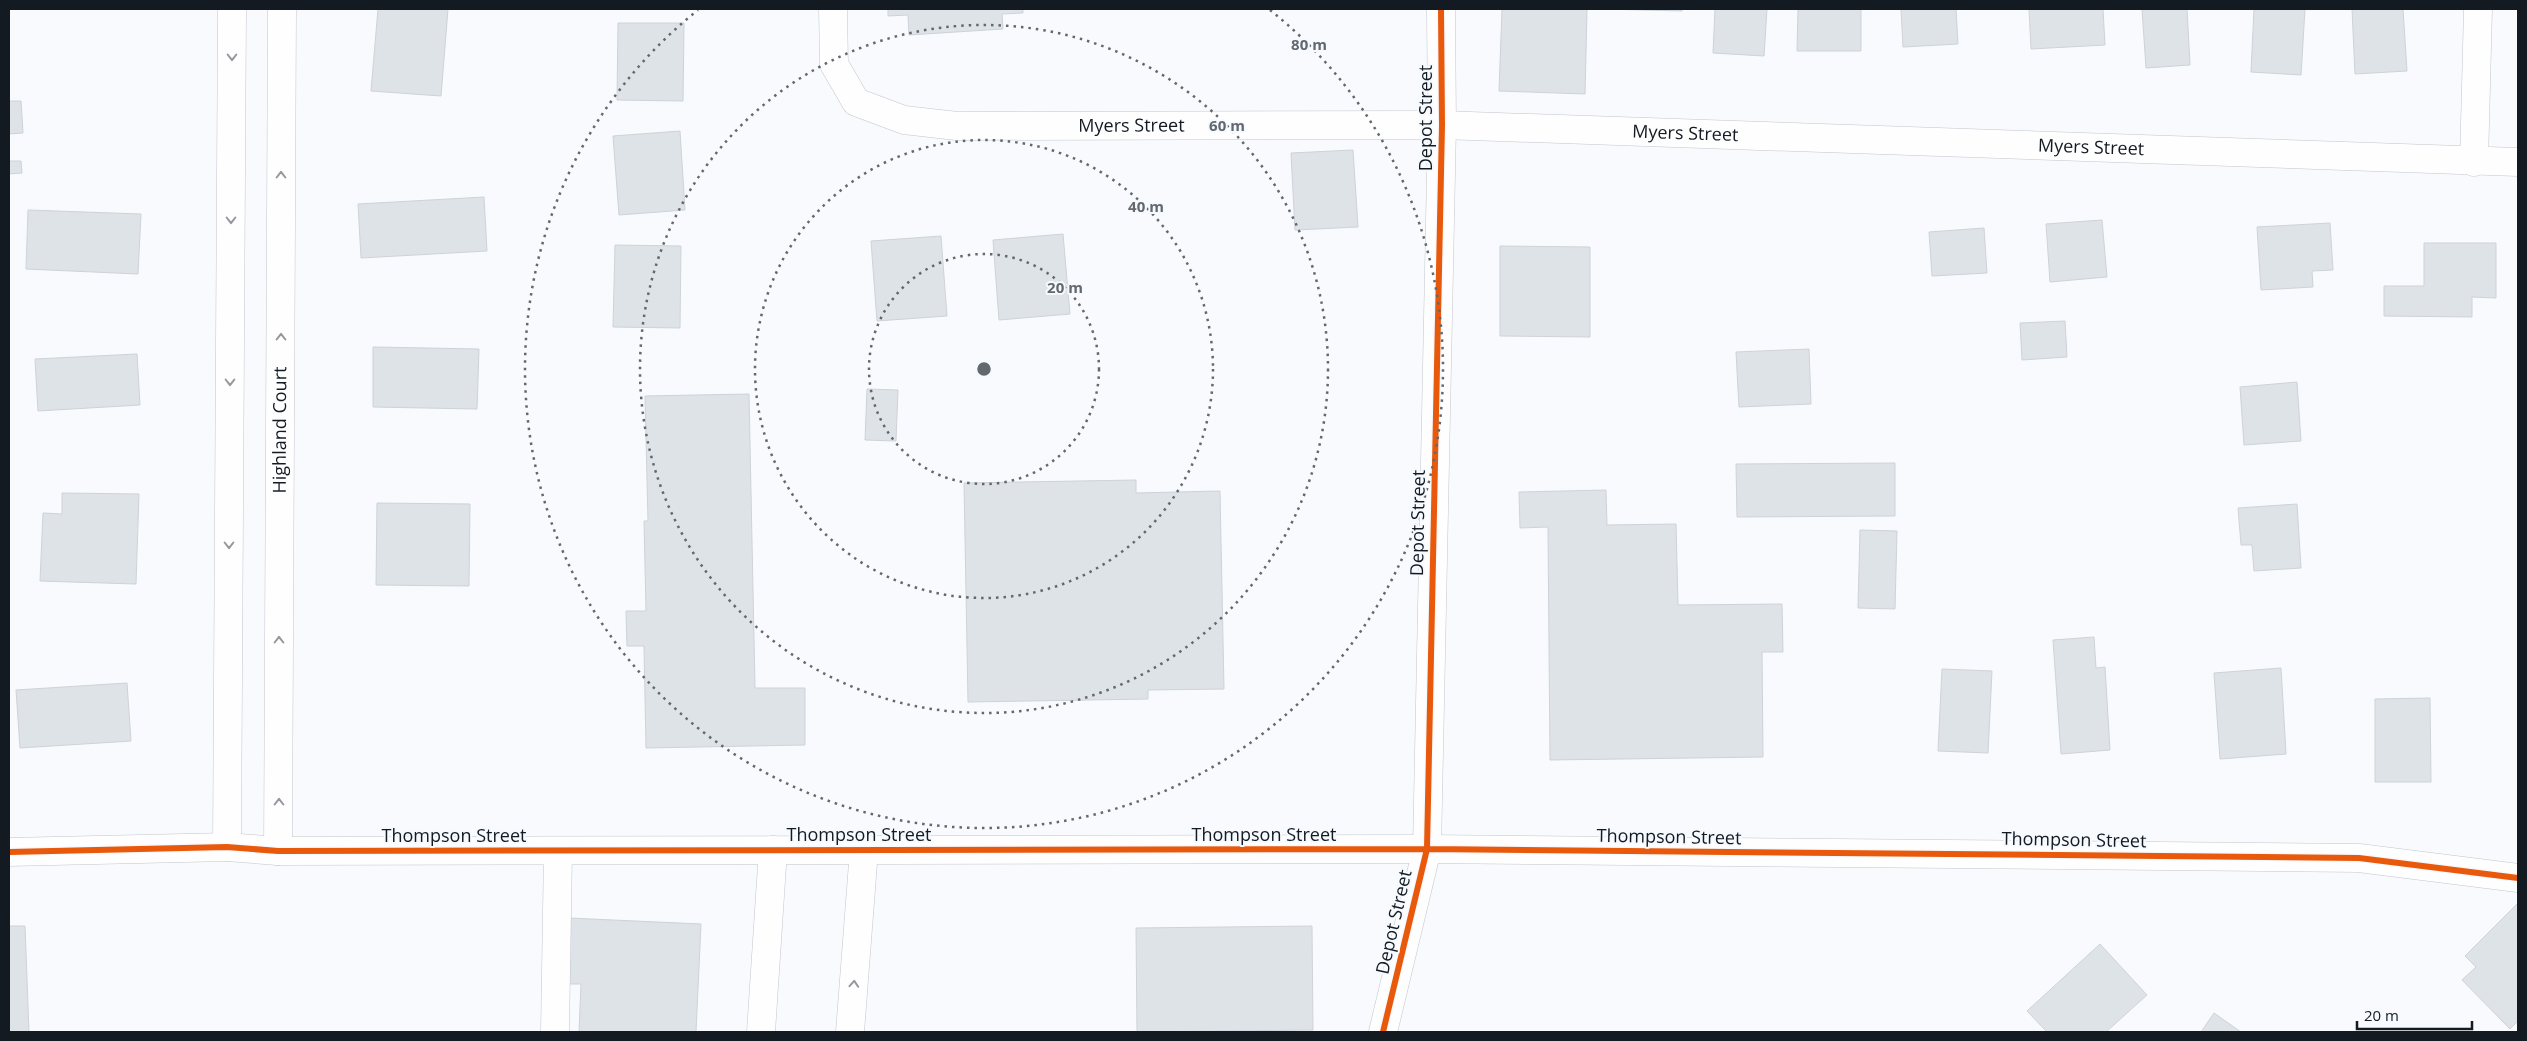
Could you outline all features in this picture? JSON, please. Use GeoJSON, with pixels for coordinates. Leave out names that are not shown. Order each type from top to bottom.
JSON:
{"type":"FeatureCollection","features":[{"type":"Feature","properties":{"kind":"street"},"geometry":{"type":"LineString","coordinates":[[228,847],[232,9]]}},
{"type":"Feature","properties":{"kind":"street","name":"Highland Court"},"geometry":{"type":"LineString","coordinates":[[278,851],[282,9]]}},
{"type":"Feature","properties":{"kind":"street","name":"Myers Street"},"geometry":{"type":"LineString","coordinates":[[833,9],[834,64],[856,102],[904,120],[957,126],[1442,125],[2474,162],[2518,162]]}},
{"type":"Feature","properties":{"kind":"street","name":"Depot Street"},"geometry":{"type":"LineString","coordinates":[[1383,1032],[1427,850],[1442,125],[1441,9]]}},
{"type":"Feature","properties":{"kind":"street"},"geometry":{"type":"LineString","coordinates":[[2474,162],[2478,9]]}},
{"type":"Feature","properties":{"kind":"street","name":"Thompson Street"},"geometry":{"type":"LineString","coordinates":[[9,852],[228,847],[278,851],[1427,850],[2359,858],[2518,878]]}},
{"type":"Feature","properties":{"kind":"street"},"geometry":{"type":"LineString","coordinates":[[761,1032],[773,850]]}},
{"type":"Feature","properties":{"kind":"street"},"geometry":{"type":"LineString","coordinates":[[850,1032],[864,850]]}},
{"type":"Feature","properties":{"kind":"street"},"geometry":{"type":"LineString","coordinates":[[555,1032],[558,851]]}},
{"type":"Feature","properties":{"kind":"building"},"geometry":{"type":"Polygon","coordinates":[[[378,9],[448,9],[441,96],[371,91],[378,9]]]}},
{"type":"Feature","properties":{"kind":"building"},"geometry":{"type":"Polygon","coordinates":[[[888,9],[1023,9],[1023,13],[1002,14],[1003,29],[909,35],[908,15],[888,16],[888,9]]]}},
{"type":"Feature","properties":{"kind":"building"},"geometry":{"type":"Polygon","coordinates":[[[1502,9],[1587,9],[1585,94],[1499,91],[1502,9]]]}},
{"type":"Feature","properties":{"kind":"building"},"geometry":{"type":"Polygon","coordinates":[[[1604,9],[1682,9],[1682,11],[1604,9]]]}},
{"type":"Feature","properties":{"kind":"building"},"geometry":{"type":"Polygon","coordinates":[[[1715,9],[1767,9],[1764,56],[1713,53],[1715,9]]]}},
{"type":"Feature","properties":{"kind":"building"},"geometry":{"type":"Polygon","coordinates":[[[1798,9],[1861,9],[1861,51],[1797,51],[1798,9]]]}},
{"type":"Feature","properties":{"kind":"building"},"geometry":{"type":"Polygon","coordinates":[[[1901,9],[1956,9],[1958,44],[1903,47],[1901,9]]]}},
{"type":"Feature","properties":{"kind":"building"},"geometry":{"type":"Polygon","coordinates":[[[2029,9],[2103,9],[2105,45],[2031,49],[2029,9]]]}},
{"type":"Feature","properties":{"kind":"building"},"geometry":{"type":"Polygon","coordinates":[[[2142,9],[2187,9],[2190,65],[2146,68],[2142,9]]]}},
{"type":"Feature","properties":{"kind":"building"},"geometry":{"type":"Polygon","coordinates":[[[2254,9],[2305,9],[2301,75],[2251,72],[2254,9]]]}},
{"type":"Feature","properties":{"kind":"building"},"geometry":{"type":"Polygon","coordinates":[[[2352,9],[2403,9],[2407,71],[2355,74],[2352,9]]]}},
{"type":"Feature","properties":{"kind":"building"},"geometry":{"type":"Polygon","coordinates":[[[618,23],[684,23],[683,101],[617,100],[618,23]]]}},
{"type":"Feature","properties":{"kind":"building"},"geometry":{"type":"Polygon","coordinates":[[[9,101],[21,101],[23,133],[9,134],[9,101]]]}},
{"type":"Feature","properties":{"kind":"building"},"geometry":{"type":"Polygon","coordinates":[[[680,131],[685,210],[619,215],[613,136],[680,131]]]}},
{"type":"Feature","properties":{"kind":"building"},"geometry":{"type":"Polygon","coordinates":[[[1353,150],[1358,227],[1295,230],[1291,153],[1353,150]]]}},
{"type":"Feature","properties":{"kind":"building"},"geometry":{"type":"Polygon","coordinates":[[[9,161],[21,161],[22,173],[9,174],[9,161]]]}},
{"type":"Feature","properties":{"kind":"building"},"geometry":{"type":"Polygon","coordinates":[[[484,197],[487,251],[361,258],[358,204],[484,197]]]}},
{"type":"Feature","properties":{"kind":"building"},"geometry":{"type":"Polygon","coordinates":[[[28,210],[141,214],[138,274],[26,269],[28,210]]]}},
{"type":"Feature","properties":{"kind":"building"},"geometry":{"type":"Polygon","coordinates":[[[2102,220],[2107,277],[2050,282],[2046,224],[2102,220]]]}},
{"type":"Feature","properties":{"kind":"building"},"geometry":{"type":"Polygon","coordinates":[[[2330,223],[2333,270],[2312,271],[2313,287],[2261,290],[2257,227],[2330,223]]]}},
{"type":"Feature","properties":{"kind":"building"},"geometry":{"type":"Polygon","coordinates":[[[1984,228],[1987,273],[1932,276],[1929,232],[1984,228]]]}},
{"type":"Feature","properties":{"kind":"building"},"geometry":{"type":"Polygon","coordinates":[[[1063,234],[1070,314],[999,320],[993,240],[1063,234]]]}},
{"type":"Feature","properties":{"kind":"building"},"geometry":{"type":"Polygon","coordinates":[[[941,236],[947,316],[877,321],[871,241],[941,236]]]}},
{"type":"Feature","properties":{"kind":"building"},"geometry":{"type":"Polygon","coordinates":[[[2424,243],[2496,243],[2496,298],[2472,297],[2472,317],[2384,316],[2384,286],[2424,286],[2424,243]]]}},
{"type":"Feature","properties":{"kind":"building"},"geometry":{"type":"Polygon","coordinates":[[[615,245],[681,246],[680,328],[613,327],[615,245]]]}},
{"type":"Feature","properties":{"kind":"building"},"geometry":{"type":"Polygon","coordinates":[[[1500,246],[1590,247],[1590,337],[1500,336],[1500,246]]]}},
{"type":"Feature","properties":{"kind":"building"},"geometry":{"type":"Polygon","coordinates":[[[2065,321],[2067,357],[2022,360],[2020,323],[2065,321]]]}},
{"type":"Feature","properties":{"kind":"building"},"geometry":{"type":"Polygon","coordinates":[[[373,347],[479,349],[477,409],[373,407],[373,347]]]}},
{"type":"Feature","properties":{"kind":"building"},"geometry":{"type":"Polygon","coordinates":[[[1809,349],[1811,404],[1739,407],[1736,352],[1809,349]]]}},
{"type":"Feature","properties":{"kind":"building"},"geometry":{"type":"Polygon","coordinates":[[[137,354],[140,405],[38,411],[35,359],[137,354]]]}},
{"type":"Feature","properties":{"kind":"building"},"geometry":{"type":"Polygon","coordinates":[[[2297,382],[2301,441],[2244,445],[2240,387],[2297,382]]]}},
{"type":"Feature","properties":{"kind":"building"},"geometry":{"type":"Polygon","coordinates":[[[867,389],[898,390],[896,441],[865,440],[867,389]]]}},
{"type":"Feature","properties":{"kind":"building"},"geometry":{"type":"Polygon","coordinates":[[[749,394],[755,688],[805,688],[805,745],[646,748],[644,646],[627,646],[626,611],[646,611],[644,521],[648,521],[645,396],[749,394]]]}},
{"type":"Feature","properties":{"kind":"building"},"geometry":{"type":"Polygon","coordinates":[[[1895,463],[1895,516],[1737,517],[1736,464],[1895,463]]]}},
{"type":"Feature","properties":{"kind":"building"},"geometry":{"type":"Polygon","coordinates":[[[1136,480],[1136,493],[1220,491],[1224,689],[1148,690],[1148,699],[968,702],[964,483],[1136,480]]]}},
{"type":"Feature","properties":{"kind":"building"},"geometry":{"type":"Polygon","coordinates":[[[1606,490],[1607,525],[1676,524],[1678,605],[1782,604],[1783,652],[1762,652],[1763,757],[1550,760],[1548,527],[1520,528],[1519,492],[1606,490]]]}},
{"type":"Feature","properties":{"kind":"building"},"geometry":{"type":"Polygon","coordinates":[[[62,493],[139,494],[136,584],[40,581],[43,513],[62,514],[62,493]]]}},
{"type":"Feature","properties":{"kind":"building"},"geometry":{"type":"Polygon","coordinates":[[[377,503],[470,504],[469,586],[376,585],[377,503]]]}},
{"type":"Feature","properties":{"kind":"building"},"geometry":{"type":"Polygon","coordinates":[[[2297,504],[2301,568],[2254,571],[2252,545],[2241,545],[2238,508],[2297,504]]]}},
{"type":"Feature","properties":{"kind":"building"},"geometry":{"type":"Polygon","coordinates":[[[1860,530],[1897,531],[1895,609],[1858,608],[1860,530]]]}},
{"type":"Feature","properties":{"kind":"building"},"geometry":{"type":"Polygon","coordinates":[[[2094,637],[2096,668],[2105,667],[2110,750],[2061,754],[2053,640],[2094,637]]]}},
{"type":"Feature","properties":{"kind":"building"},"geometry":{"type":"Polygon","coordinates":[[[2281,668],[2286,754],[2220,759],[2214,673],[2281,668]]]}},
{"type":"Feature","properties":{"kind":"building"},"geometry":{"type":"Polygon","coordinates":[[[1942,669],[1992,671],[1988,753],[1938,751],[1942,669]]]}},
{"type":"Feature","properties":{"kind":"building"},"geometry":{"type":"Polygon","coordinates":[[[127,683],[131,741],[20,748],[16,690],[127,683]]]}},
{"type":"Feature","properties":{"kind":"building"},"geometry":{"type":"Polygon","coordinates":[[[2430,698],[2431,782],[2375,782],[2375,699],[2430,698]]]}},
{"type":"Feature","properties":{"kind":"building"},"geometry":{"type":"Polygon","coordinates":[[[2518,903],[2518,1021],[2510,1029],[2462,980],[2476,967],[2465,956],[2518,903]]]}},
{"type":"Feature","properties":{"kind":"building"},"geometry":{"type":"Polygon","coordinates":[[[569,918],[701,924],[696,1032],[579,1032],[581,984],[566,984],[569,918]]]}},
{"type":"Feature","properties":{"kind":"building"},"geometry":{"type":"Polygon","coordinates":[[[9,926],[25,926],[29,1032],[9,1032],[9,926]]]}},
{"type":"Feature","properties":{"kind":"building"},"geometry":{"type":"Polygon","coordinates":[[[1312,926],[1313,1030],[1137,1032],[1136,928],[1312,926]]]}},
{"type":"Feature","properties":{"kind":"building"},"geometry":{"type":"Polygon","coordinates":[[[2100,944],[2147,995],[2106,1032],[2047,1032],[2027,1011],[2100,944]]]}},
{"type":"Feature","properties":{"kind":"building"},"geometry":{"type":"Polygon","coordinates":[[[2214,1013],[2241,1032],[2201,1032],[2214,1013]]]}},
{"type":"Feature","properties":{"kind":"cycle path"},"geometry":{"type":"LineString","coordinates":[[1383,1032],[1427,849],[1442,125],[1441,9]]}},
{"type":"Feature","properties":{"kind":"cycle path"},"geometry":{"type":"LineString","coordinates":[[9,852],[227,847],[278,851],[1427,849],[2359,858],[2518,878]]}}]}
